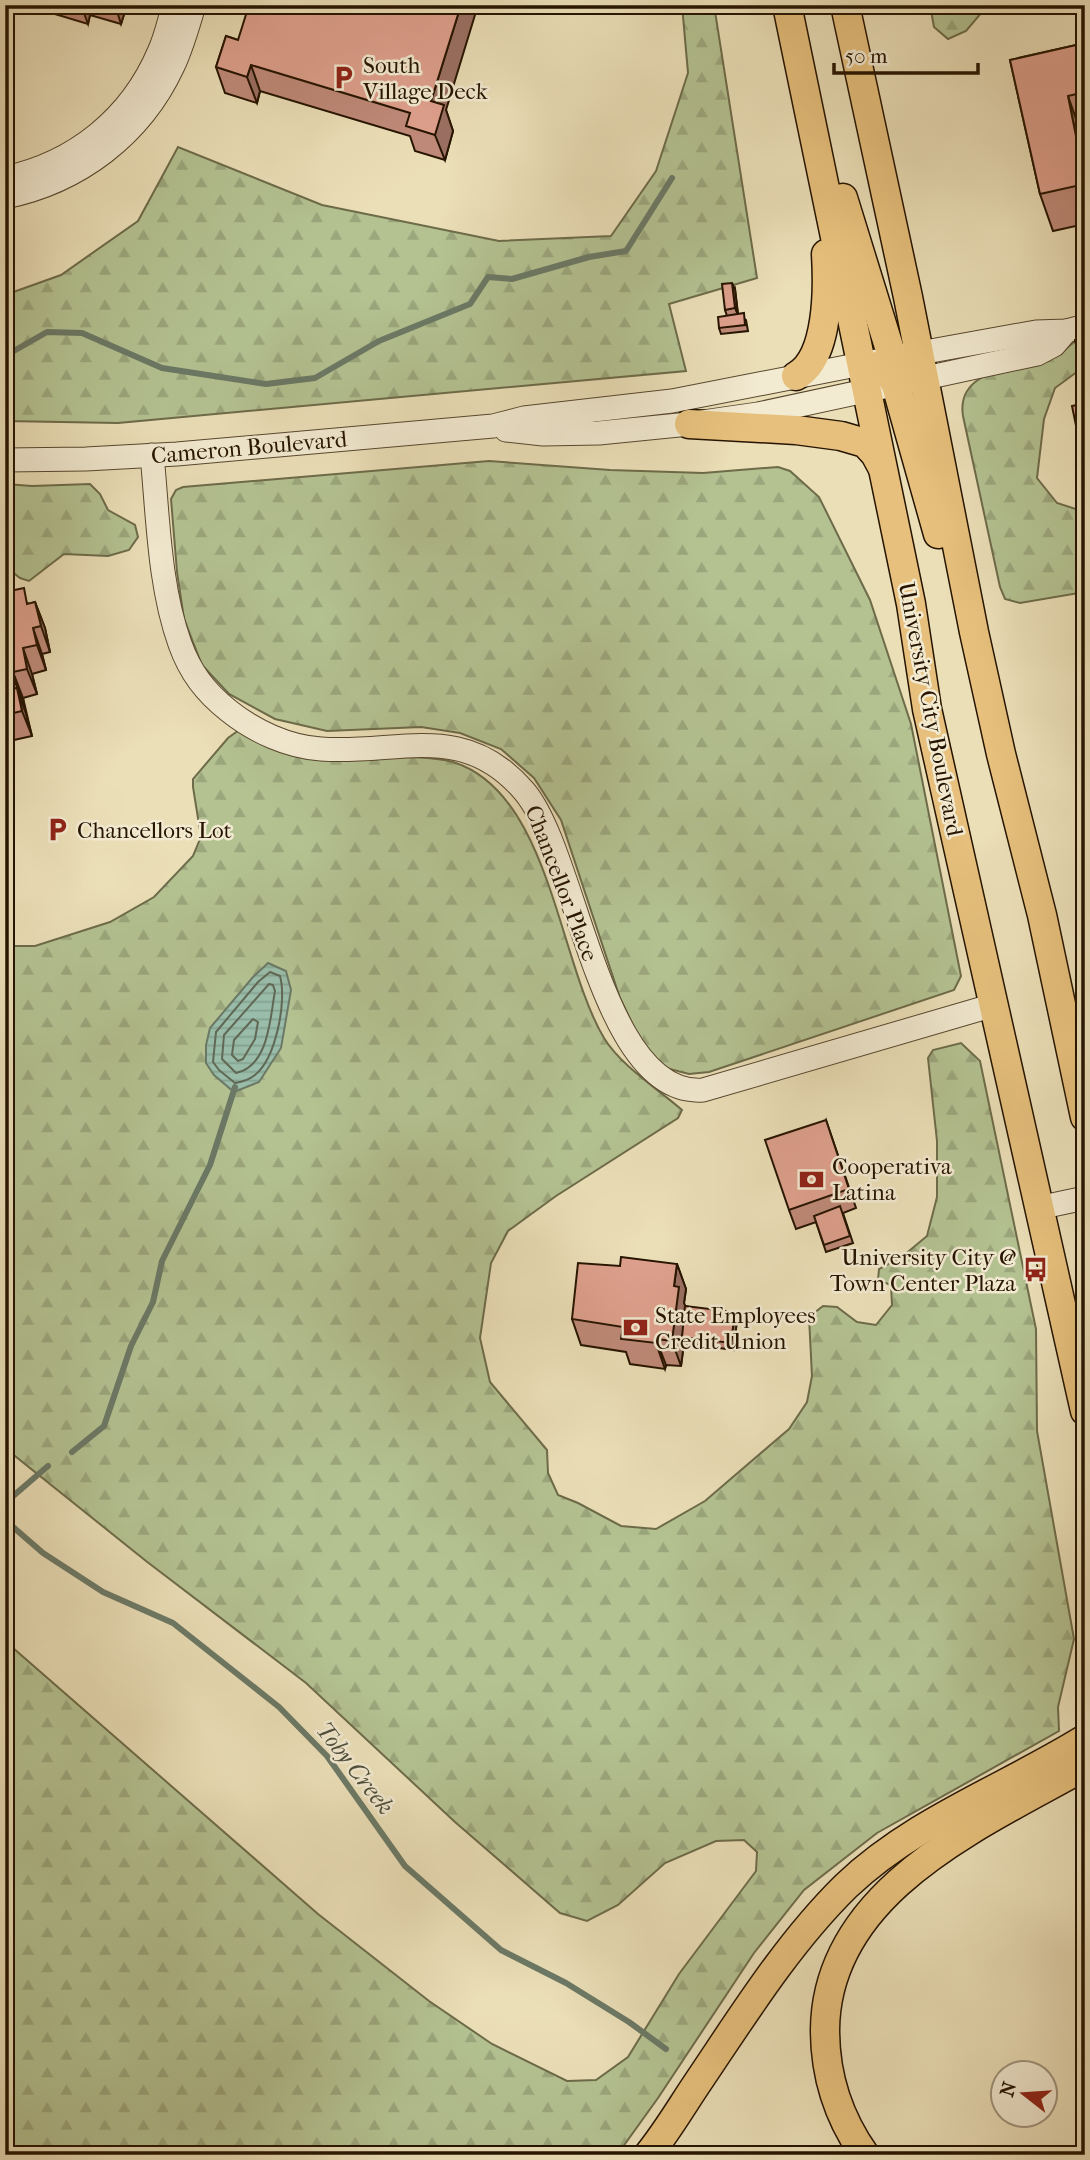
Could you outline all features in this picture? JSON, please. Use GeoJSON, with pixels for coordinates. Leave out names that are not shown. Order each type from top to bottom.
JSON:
{"type":"FeatureCollection","features":[{"type":"Feature","properties":{"kind":"main road","name":"University City Boulevard"},"geometry":{"type":"LineString","coordinates":[[787,5],[912,604],[927,709],[1085,1411]]}},
{"type":"Feature","properties":{"kind":"main road"},"geometry":{"type":"LineString","coordinates":[[845,5],[912,363],[1001,754],[1042,915],[1085,1117]]}},
{"type":"Feature","properties":{"kind":"main road"},"geometry":{"type":"LineString","coordinates":[[800,62],[912,363]]}},
{"type":"Feature","properties":{"kind":"main road"},"geometry":{"type":"LineString","coordinates":[[796,376],[805,370],[813,359],[824,319],[827,269],[822,175]]}},
{"type":"Feature","properties":{"kind":"main road"},"geometry":{"type":"LineString","coordinates":[[861,363],[884,369],[893,377],[951,582],[974,632]]}},
{"type":"Feature","properties":{"kind":"main road"},"geometry":{"type":"LineString","coordinates":[[689,424],[796,430],[841,436],[865,443],[876,454],[883,469]]}},
{"type":"Feature","properties":{"kind":"main road"},"geometry":{"type":"LineString","coordinates":[[648,2155],[793,1945],[847,1886],[870,1865],[931,1824],[1085,1739]]}},
{"type":"Feature","properties":{"kind":"main road"},"geometry":{"type":"LineString","coordinates":[[865,2155],[842,2117],[831,2087],[825,2055],[825,2021],[831,1987],[843,1955],[864,1920],[895,1884],[998,1814],[1078,1773]]}},
{"type":"Feature","properties":{"kind":"street"},"geometry":{"type":"LineString","coordinates":[[5,178],[68,155],[111,124],[146,78],[161,48],[174,5]]}},
{"type":"Feature","properties":{"kind":"street"},"geometry":{"type":"LineString","coordinates":[[5,197],[66,177],[106,152],[124,136],[142,116],[168,76],[180,50],[194,5]]}},
{"type":"Feature","properties":{"kind":"street"},"geometry":{"type":"LineString","coordinates":[[912,363],[1036,332],[1076,329]]}},
{"type":"Feature","properties":{"kind":"street","name":"Cameron Boulevard"},"geometry":{"type":"LineString","coordinates":[[5,460],[49,461],[152,455],[492,426],[524,418],[672,401],[861,363],[912,363]]}},
{"type":"Feature","properties":{"kind":"street","name":"Cameron Boulevard"},"geometry":{"type":"LineString","coordinates":[[492,426],[523,433],[599,433],[758,414],[896,385],[912,363]]}},
{"type":"Feature","properties":{"kind":"street","name":"Chancellor Place"},"geometry":{"type":"LineString","coordinates":[[152,455],[167,598],[180,645],[201,685],[218,703],[243,721],[266,734],[298,745],[323,749],[413,744],[442,746],[481,756],[503,770],[526,792],[544,822],[616,1019],[647,1064],[663,1079],[688,1090],[703,1090],[994,1005]]}},
{"type":"Feature","properties":{"kind":"street"},"geometry":{"type":"LineString","coordinates":[[1038,1208],[1085,1198]]}},
{"type":"Feature","properties":{"kind":"green space"},"geometry":{"type":"Polygon","coordinates":[[[682,5],[714,5],[757,278],[669,304],[686,371],[118,423],[5,421],[5,295],[61,275],[138,221],[178,147],[322,205],[499,241],[611,236],[656,171],[688,73],[682,5]]]}},
{"type":"Feature","properties":{"kind":"green space"},"geometry":{"type":"Polygon","coordinates":[[[930,5],[988,5],[966,31],[948,39],[934,27],[930,5]]]}},
{"type":"Feature","properties":{"kind":"green space"},"geometry":{"type":"Polygon","coordinates":[[[1075,341],[1085,366],[1055,388],[1044,419],[1037,478],[1057,503],[1085,512],[1085,592],[1020,603],[1005,599],[1000,587],[963,416],[963,399],[970,387],[981,378],[1058,354],[1075,341]]]}},
{"type":"Feature","properties":{"kind":"green space"},"geometry":{"type":"Polygon","coordinates":[[[489,461],[610,470],[703,473],[778,467],[790,471],[819,497],[870,600],[911,724],[961,976],[954,990],[709,1072],[689,1074],[666,1068],[644,1048],[620,998],[561,820],[534,778],[501,749],[460,733],[421,727],[327,731],[275,719],[229,694],[202,665],[184,619],[177,572],[171,499],[176,490],[183,487],[489,461]]]}},
{"type":"Feature","properties":{"kind":"green space"},"geometry":{"type":"Polygon","coordinates":[[[5,484],[90,484],[100,494],[108,510],[135,525],[138,537],[129,550],[108,556],[64,554],[29,581],[20,578],[5,566],[5,484]]]}},
{"type":"Feature","properties":{"kind":"green space"},"geometry":{"type":"Polygon","coordinates":[[[239,730],[333,756],[440,759],[453,762],[485,779],[511,807],[531,842],[548,882],[588,1005],[604,1038],[630,1068],[682,1110],[678,1118],[556,1196],[508,1231],[491,1263],[480,1338],[490,1382],[547,1450],[548,1473],[558,1495],[621,1526],[656,1529],[705,1501],[789,1429],[807,1402],[812,1376],[809,1317],[823,1306],[837,1307],[857,1322],[876,1325],[892,1305],[891,1285],[878,1280],[879,1269],[903,1256],[927,1236],[937,1197],[937,1141],[928,1058],[933,1050],[961,1043],[980,1061],[1036,1329],[1037,1431],[1074,1639],[1058,1707],[1059,1731],[877,1833],[804,1890],[754,1953],[617,2155],[5,2155],[5,1641],[318,1914],[429,2001],[492,2044],[567,2081],[596,2080],[628,2057],[679,1974],[756,1871],[757,1852],[744,1840],[716,1841],[665,1863],[618,1905],[587,1921],[560,1913],[455,1822],[306,1683],[146,1561],[5,1448],[5,946],[35,946],[110,922],[154,897],[193,856],[201,837],[193,779],[228,738],[239,730]]]}},
{"type":"Feature","properties":{"kind":"water"},"geometry":{"type":"Polygon","coordinates":[[[268,963],[286,971],[291,990],[281,1048],[259,1082],[234,1092],[214,1075],[206,1063],[210,1028],[268,963]]]}},
{"type":"Feature","properties":{"kind":"building","name":"South Village Deck"},"geometry":{"type":"Polygon","coordinates":[[[249,5],[461,5],[431,101],[444,105],[435,135],[406,126],[410,113],[251,65],[247,77],[216,67],[226,36],[238,40],[249,5]]]}},
{"type":"Feature","properties":{"kind":"building"},"geometry":{"type":"Polygon","coordinates":[[[1085,43],[1085,92],[1068,96],[1076,136],[1085,134],[1085,184],[1040,194],[1010,60],[1085,43]]]}},
{"type":"Feature","properties":{"kind":"building"},"geometry":{"type":"Polygon","coordinates":[[[732,283],[735,308],[725,310],[722,284],[732,283]]]}},
{"type":"Feature","properties":{"kind":"building"},"geometry":{"type":"Polygon","coordinates":[[[744,313],[745,325],[719,328],[718,317],[744,313]]]}},
{"type":"Feature","properties":{"kind":"building"},"geometry":{"type":"Polygon","coordinates":[[[1085,338],[1085,387],[1075,340],[1085,338]]]}},
{"type":"Feature","properties":{"kind":"building"},"geometry":{"type":"Polygon","coordinates":[[[1085,403],[1085,449],[1081,450],[1072,406],[1085,403]]]}},
{"type":"Feature","properties":{"kind":"building"},"geometry":{"type":"Polygon","coordinates":[[[24,588],[27,604],[35,602],[41,626],[33,628],[37,645],[23,648],[27,669],[13,672],[16,684],[10,685],[11,689],[17,688],[22,711],[5,715],[5,592],[24,588]]]}},
{"type":"Feature","properties":{"kind":"building","name":"Cooperativa Latina"},"geometry":{"type":"Polygon","coordinates":[[[826,1120],[849,1189],[789,1210],[765,1140],[826,1120]]]}},
{"type":"Feature","properties":{"kind":"building"},"geometry":{"type":"Polygon","coordinates":[[[840,1206],[850,1236],[824,1245],[814,1216],[840,1206]]]}},
{"type":"Feature","properties":{"kind":"building"},"geometry":{"type":"Polygon","coordinates":[[[621,1257],[677,1264],[674,1286],[679,1287],[672,1341],[656,1339],[656,1343],[621,1339],[623,1327],[572,1319],[578,1263],[620,1266],[621,1257]]]}},
{"type":"Feature","properties":{"kind":"building"},"geometry":{"type":"Polygon","coordinates":[[[685,1306],[735,1312],[731,1343],[682,1337],[685,1306]]]}},
{"type":"Feature","properties":{"kind":"waterway"},"geometry":{"type":"LineString","coordinates":[[5,356],[47,332],[82,333],[162,368],[266,384],[315,378],[379,341],[470,304],[488,277],[512,279],[589,257],[626,251],[672,178]]}},
{"type":"Feature","properties":{"kind":"waterway"},"geometry":{"type":"LineString","coordinates":[[72,1452],[104,1426],[131,1346],[153,1302],[162,1261],[210,1165],[235,1087]]}},
{"type":"Feature","properties":{"kind":"waterway"},"geometry":{"type":"LineString","coordinates":[[5,1503],[48,1466]]}},
{"type":"Feature","properties":{"kind":"waterway","name":"Toby Creek"},"geometry":{"type":"LineString","coordinates":[[5,1520],[43,1553],[103,1592],[173,1623],[279,1707],[327,1756],[405,1866],[501,1950],[566,1983],[629,2022],[666,2049]]}},
{"type":"Feature","properties":{"kind":"place","name":"South Village Deck"},"geometry":{"type":"Point","coordinates":[343,78]}},
{"type":"Feature","properties":{"kind":"place","name":"Chancellors Lot"},"geometry":{"type":"Point","coordinates":[57,830]}},
{"type":"Feature","properties":{"kind":"place","name":"Cooperativa Latina"},"geometry":{"type":"Point","coordinates":[812,1179]}},
{"type":"Feature","properties":{"kind":"place","name":"University City @ Town Center Plaza"},"geometry":{"type":"Point","coordinates":[1036,1270]}},
{"type":"Feature","properties":{"kind":"place","name":"State Employees Credit Union"},"geometry":{"type":"Point","coordinates":[635,1328]}}]}
